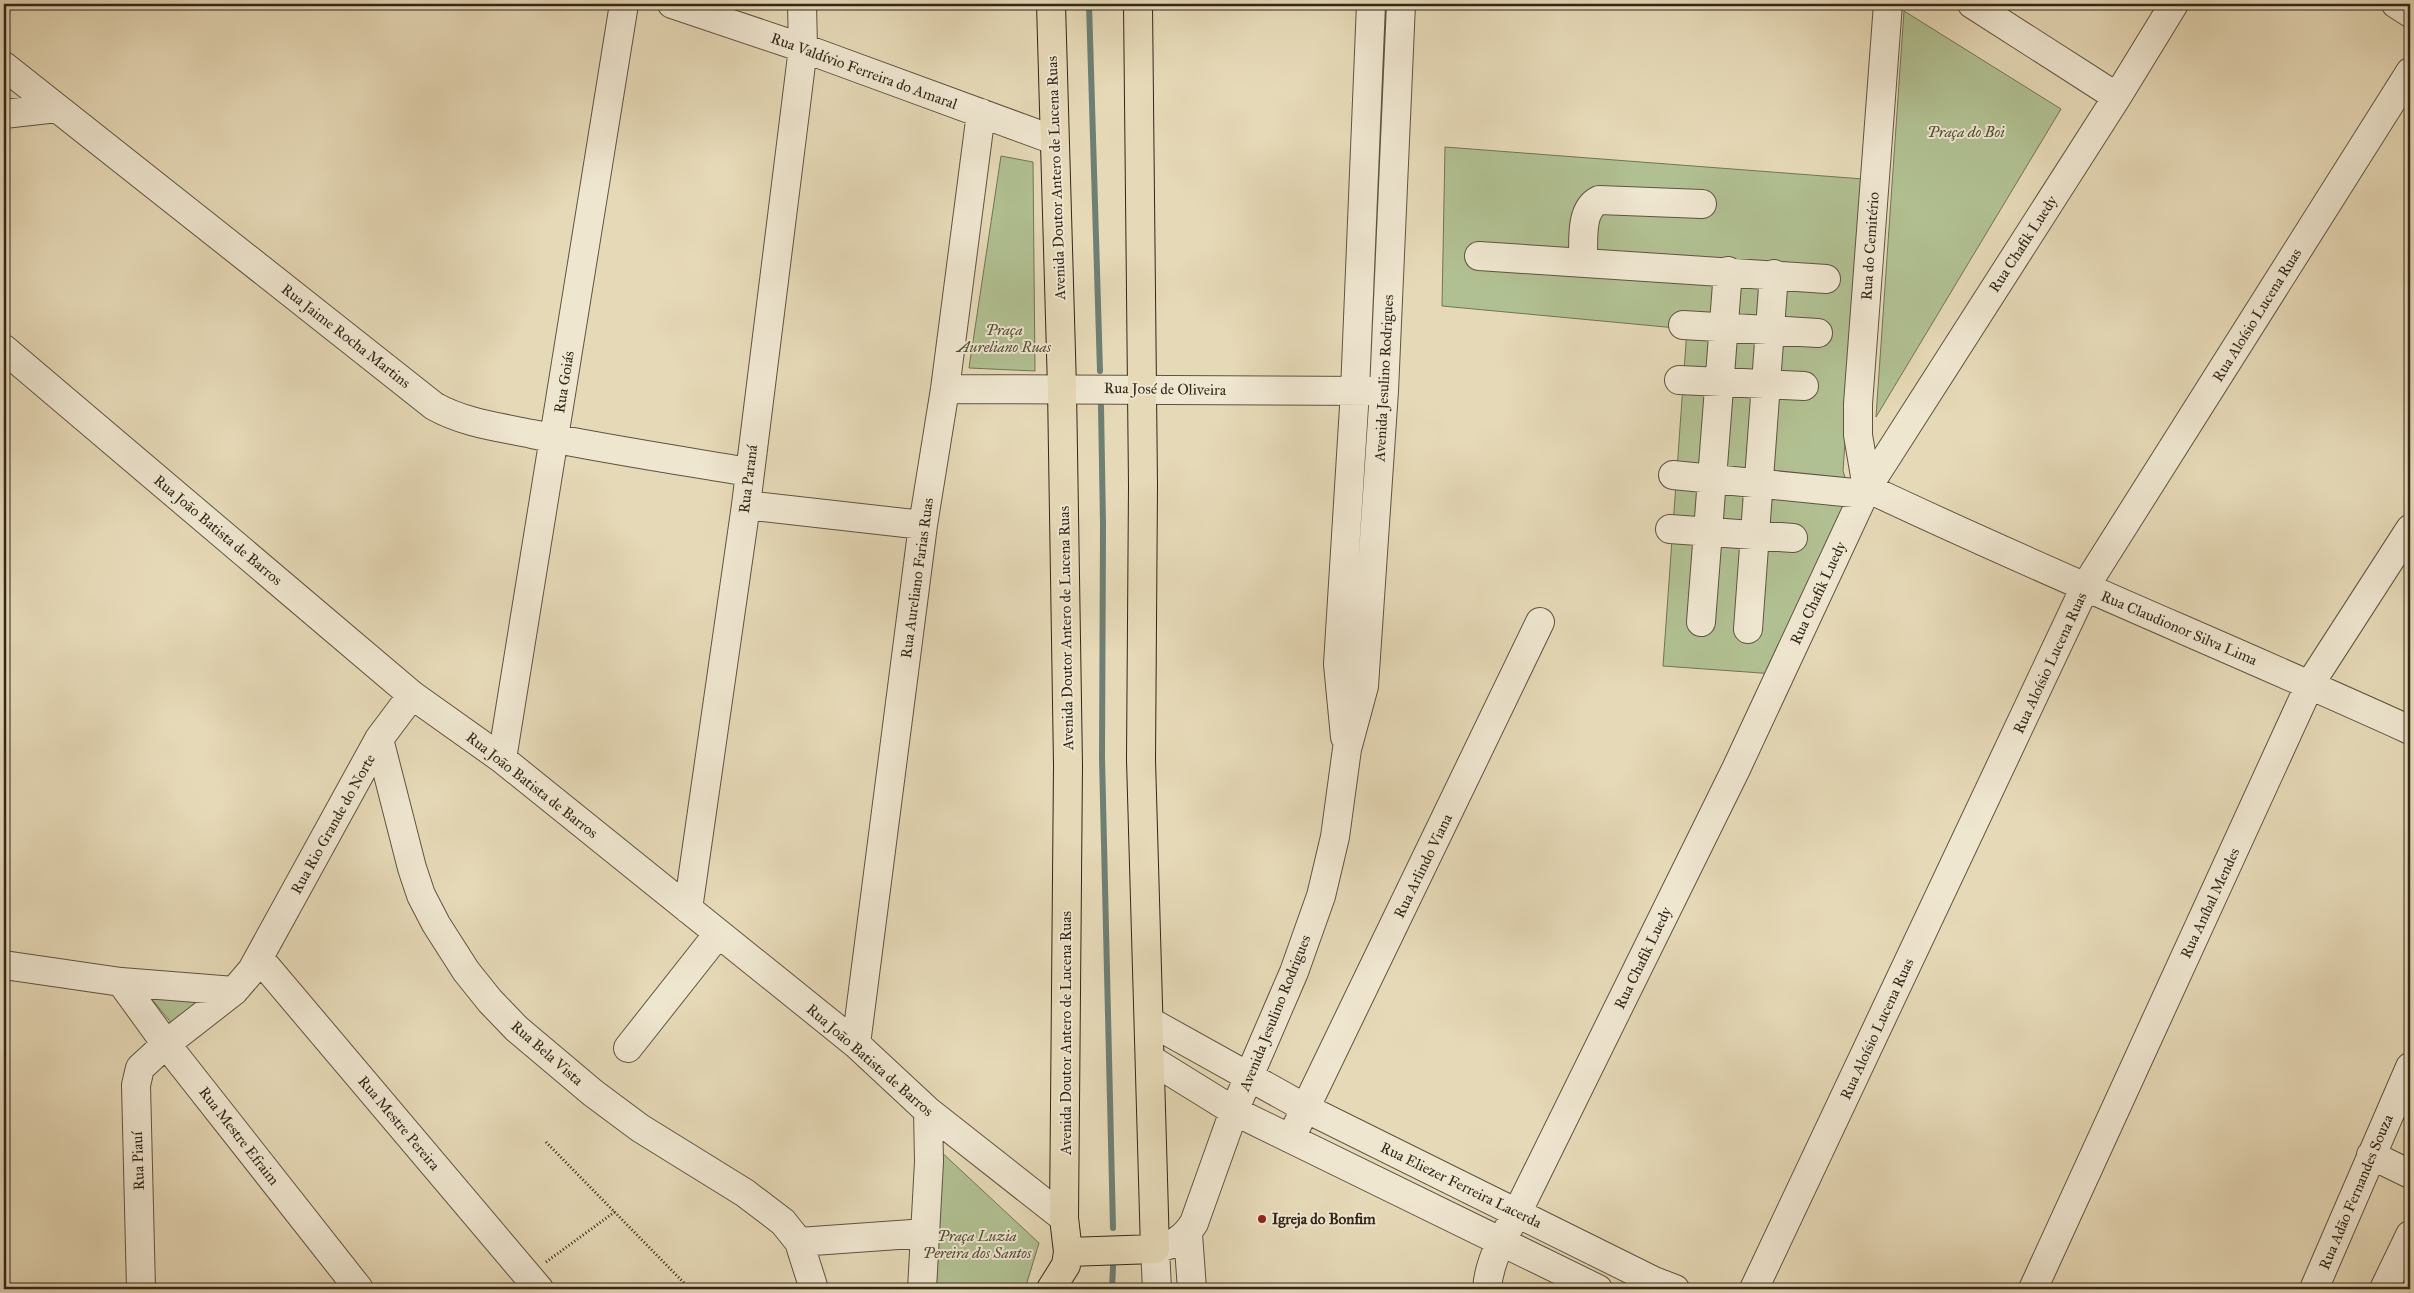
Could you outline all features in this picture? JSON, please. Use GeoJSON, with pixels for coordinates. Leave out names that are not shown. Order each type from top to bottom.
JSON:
{"type":"FeatureCollection","features":[{"type":"Feature","properties":{"kind":"main road","name":"Avenida Doutor Antero de Lucena Ruas"},"geometry":{"type":"LineString","coordinates":[[1051,4],[1062,388],[1068,765],[1064,1218],[1067,1269]]}},
{"type":"Feature","properties":{"kind":"main road"},"geometry":{"type":"LineString","coordinates":[[1052,1289],[1067,1269],[1155,1250],[1141,760],[1143,486],[1138,4]]}},
{"type":"Feature","properties":{"kind":"street","name":"Rua Goiás"},"geometry":{"type":"LineString","coordinates":[[502,759],[624,4]]}},
{"type":"Feature","properties":{"kind":"street","name":"Rua Valdívio Ferreira do Amaral"},"geometry":{"type":"LineString","coordinates":[[672,4],[803,48],[1054,140]]}},
{"type":"Feature","properties":{"kind":"street","name":"Rua Paraná"},"geometry":{"type":"LineString","coordinates":[[688,909],[746,505],[803,48],[802,4]]}},
{"type":"Feature","properties":{"kind":"street","name":"Avenida Jesulino Rodrigues"},"geometry":{"type":"LineString","coordinates":[[1347,749],[1338,664],[1355,391],[1372,4]]}},
{"type":"Feature","properties":{"kind":"street","name":"Avenida Jesulino Rodrigues"},"geometry":{"type":"LineString","coordinates":[[1188,1234],[1234,1110],[1294,972],[1321,896],[1335,837],[1347,749],[1366,674],[1384,391],[1402,4]]}},
{"type":"Feature","properties":{"kind":"street","name":"Rua do Cemitério"},"geometry":{"type":"LineString","coordinates":[[1865,491],[1858,435],[1858,404],[1888,4]]}},
{"type":"Feature","properties":{"kind":"street"},"geometry":{"type":"LineString","coordinates":[[1972,4],[2117,97]]}},
{"type":"Feature","properties":{"kind":"street","name":"Rua Chafik Luedy"},"geometry":{"type":"LineString","coordinates":[[1487,1289],[1488,1278],[1501,1240],[1517,1213],[1736,769],[1865,491],[2117,97],[2174,4]]}},
{"type":"Feature","properties":{"kind":"street"},"geometry":{"type":"LineString","coordinates":[[2396,4],[2410,13]]}},
{"type":"Feature","properties":{"kind":"street","name":"Rua Jaime Rocha Martins"},"geometry":{"type":"LineString","coordinates":[[4,66],[434,406],[465,420],[555,439],[749,472]]}},
{"type":"Feature","properties":{"kind":"street","name":"Rua Aloísio Lucena Ruas"},"geometry":{"type":"LineString","coordinates":[[1754,1289],[2085,587],[2410,72]]}},
{"type":"Feature","properties":{"kind":"street"},"geometry":{"type":"LineString","coordinates":[[4,114],[57,108]]}},
{"type":"Feature","properties":{"kind":"street","name":"Rua Aureliano Farias Ruas"},"geometry":{"type":"LineString","coordinates":[[856,1044],[923,525],[945,389],[981,113]]}},
{"type":"Feature","properties":{"kind":"street"},"geometry":{"type":"LineString","coordinates":[[1583,262],[1586,213],[1591,204],[1599,200],[1702,204]]}},
{"type":"Feature","properties":{"kind":"street"},"geometry":{"type":"LineString","coordinates":[[1479,256],[1774,274],[1826,279]]}},
{"type":"Feature","properties":{"kind":"street"},"geometry":{"type":"LineString","coordinates":[[1701,622],[1728,271]]}},
{"type":"Feature","properties":{"kind":"street"},"geometry":{"type":"LineString","coordinates":[[1748,629],[1774,274]]}},
{"type":"Feature","properties":{"kind":"street"},"geometry":{"type":"LineString","coordinates":[[1683,325],[1818,333]]}},
{"type":"Feature","properties":{"kind":"street","name":"Rua João Batista de Barros"},"geometry":{"type":"LineString","coordinates":[[4,349],[412,695],[502,759],[856,1044],[928,1111],[1064,1218]]}},
{"type":"Feature","properties":{"kind":"street"},"geometry":{"type":"LineString","coordinates":[[1679,380],[1804,386]]}},
{"type":"Feature","properties":{"kind":"street","name":"Rua José de Oliveira"},"geometry":{"type":"LineString","coordinates":[[945,389],[1062,388],[1384,391]]}},
{"type":"Feature","properties":{"kind":"street","name":"Rua Claudionor Silva Lima"},"geometry":{"type":"LineString","coordinates":[[1674,475],[1865,491],[2310,684],[2410,730]]}},
{"type":"Feature","properties":{"kind":"street"},"geometry":{"type":"LineString","coordinates":[[746,505],[923,525]]}},
{"type":"Feature","properties":{"kind":"street"},"geometry":{"type":"LineString","coordinates":[[1670,529],[1793,538]]}},
{"type":"Feature","properties":{"kind":"street","name":"Rua Aníbal Mendes"},"geometry":{"type":"LineString","coordinates":[[2033,1289],[2310,684],[2410,529]]}},
{"type":"Feature","properties":{"kind":"street","name":"Rua Arlindo Viana"},"geometry":{"type":"LineString","coordinates":[[1291,1138],[1307,1109],[1540,622]]}},
{"type":"Feature","properties":{"kind":"street","name":"Rua Rio Grande do Norte"},"geometry":{"type":"LineString","coordinates":[[234,991],[244,982],[259,958],[379,739],[412,695]]}},
{"type":"Feature","properties":{"kind":"street","name":"Rua Bela Vista"},"geometry":{"type":"LineString","coordinates":[[379,739],[412,868],[421,895],[436,924],[466,971],[490,1001],[517,1029],[593,1093],[640,1128],[766,1207],[783,1222],[799,1242],[814,1289]]}},
{"type":"Feature","properties":{"kind":"street"},"geometry":{"type":"LineString","coordinates":[[628,1048],[718,934]]}},
{"type":"Feature","properties":{"kind":"street","name":"Rua Mestre Pereira"},"geometry":{"type":"LineString","coordinates":[[259,958],[533,1282]]}},
{"type":"Feature","properties":{"kind":"street"},"geometry":{"type":"LineString","coordinates":[[4,965],[121,982],[234,991]]}},
{"type":"Feature","properties":{"kind":"street","name":"Rua Mestre Efraim"},"geometry":{"type":"LineString","coordinates":[[121,982],[166,1044],[359,1289]]}},
{"type":"Feature","properties":{"kind":"street","name":"Rua Piauí"},"geometry":{"type":"LineString","coordinates":[[141,1289],[136,1085],[140,1068],[166,1044],[234,991]]}},
{"type":"Feature","properties":{"kind":"street","name":"Rua Eliezer Ferreira Lacerda"},"geometry":{"type":"LineString","coordinates":[[1149,1021],[1307,1109],[1654,1282],[1675,1289]]}},
{"type":"Feature","properties":{"kind":"street"},"geometry":{"type":"LineString","coordinates":[[1150,1060],[1234,1110],[1598,1289]]}},
{"type":"Feature","properties":{"kind":"street","name":"Rua Adão Fernandes Souza"},"geometry":{"type":"LineString","coordinates":[[2314,1289],[2372,1155],[2404,1098],[2410,1067]]}},
{"type":"Feature","properties":{"kind":"street"},"geometry":{"type":"LineString","coordinates":[[922,1289],[929,1162],[928,1111]]}},
{"type":"Feature","properties":{"kind":"street"},"geometry":{"type":"LineString","coordinates":[[2372,1155],[2410,1174]]}},
{"type":"Feature","properties":{"kind":"street"},"geometry":{"type":"LineString","coordinates":[[799,1242],[926,1233]]}},
{"type":"Feature","properties":{"kind":"street"},"geometry":{"type":"LineString","coordinates":[[1157,1289],[1155,1250],[1169,1246],[1188,1234],[1192,1289]]}},
{"type":"Feature","properties":{"kind":"street"},"geometry":{"type":"LineString","coordinates":[[2384,1289],[2410,1235]]}},
{"type":"Feature","properties":{"kind":"path"},"geometry":{"type":"LineString","coordinates":[[546,1142],[616,1211],[690,1289]]}},
{"type":"Feature","properties":{"kind":"path"},"geometry":{"type":"LineString","coordinates":[[533,1282],[616,1211]]}},
{"type":"Feature","properties":{"kind":"green space","name":"Praça do Boi"},"geometry":{"type":"Polygon","coordinates":[[[1904,11],[2061,109],[1876,417],[1904,11]]]}},
{"type":"Feature","properties":{"kind":"green space"},"geometry":{"type":"Polygon","coordinates":[[[1445,147],[1863,179],[1843,471],[1855,509],[1775,674],[1663,666],[1687,329],[1442,306],[1445,147]]]}},
{"type":"Feature","properties":{"kind":"green space","name":"Praça Aureliano Ruas"},"geometry":{"type":"Polygon","coordinates":[[[1001,156],[1033,162],[1035,371],[969,368],[1001,156]]]}},
{"type":"Feature","properties":{"kind":"green space"},"geometry":{"type":"Polygon","coordinates":[[[146,992],[200,998],[173,1025],[146,992]]]}},
{"type":"Feature","properties":{"kind":"green space","name":"Praça Luzia Pereira dos Santos"},"geometry":{"type":"Polygon","coordinates":[[[938,1149],[1039,1243],[1025,1289],[929,1289],[938,1149]]]}},
{"type":"Feature","properties":{"kind":"waterway"},"geometry":{"type":"LineString","coordinates":[[1089,4],[1100,371]]}},
{"type":"Feature","properties":{"kind":"waterway"},"geometry":{"type":"LineString","coordinates":[[1101,406],[1103,525],[1102,758],[1113,1228]]}},
{"type":"Feature","properties":{"kind":"waterway"},"geometry":{"type":"LineString","coordinates":[[1112,1289],[1113,1267]]}},
{"type":"Feature","properties":{"kind":"place","name":"Igreja do Bonfim"},"geometry":{"type":"Point","coordinates":[1262,1219]}}]}
